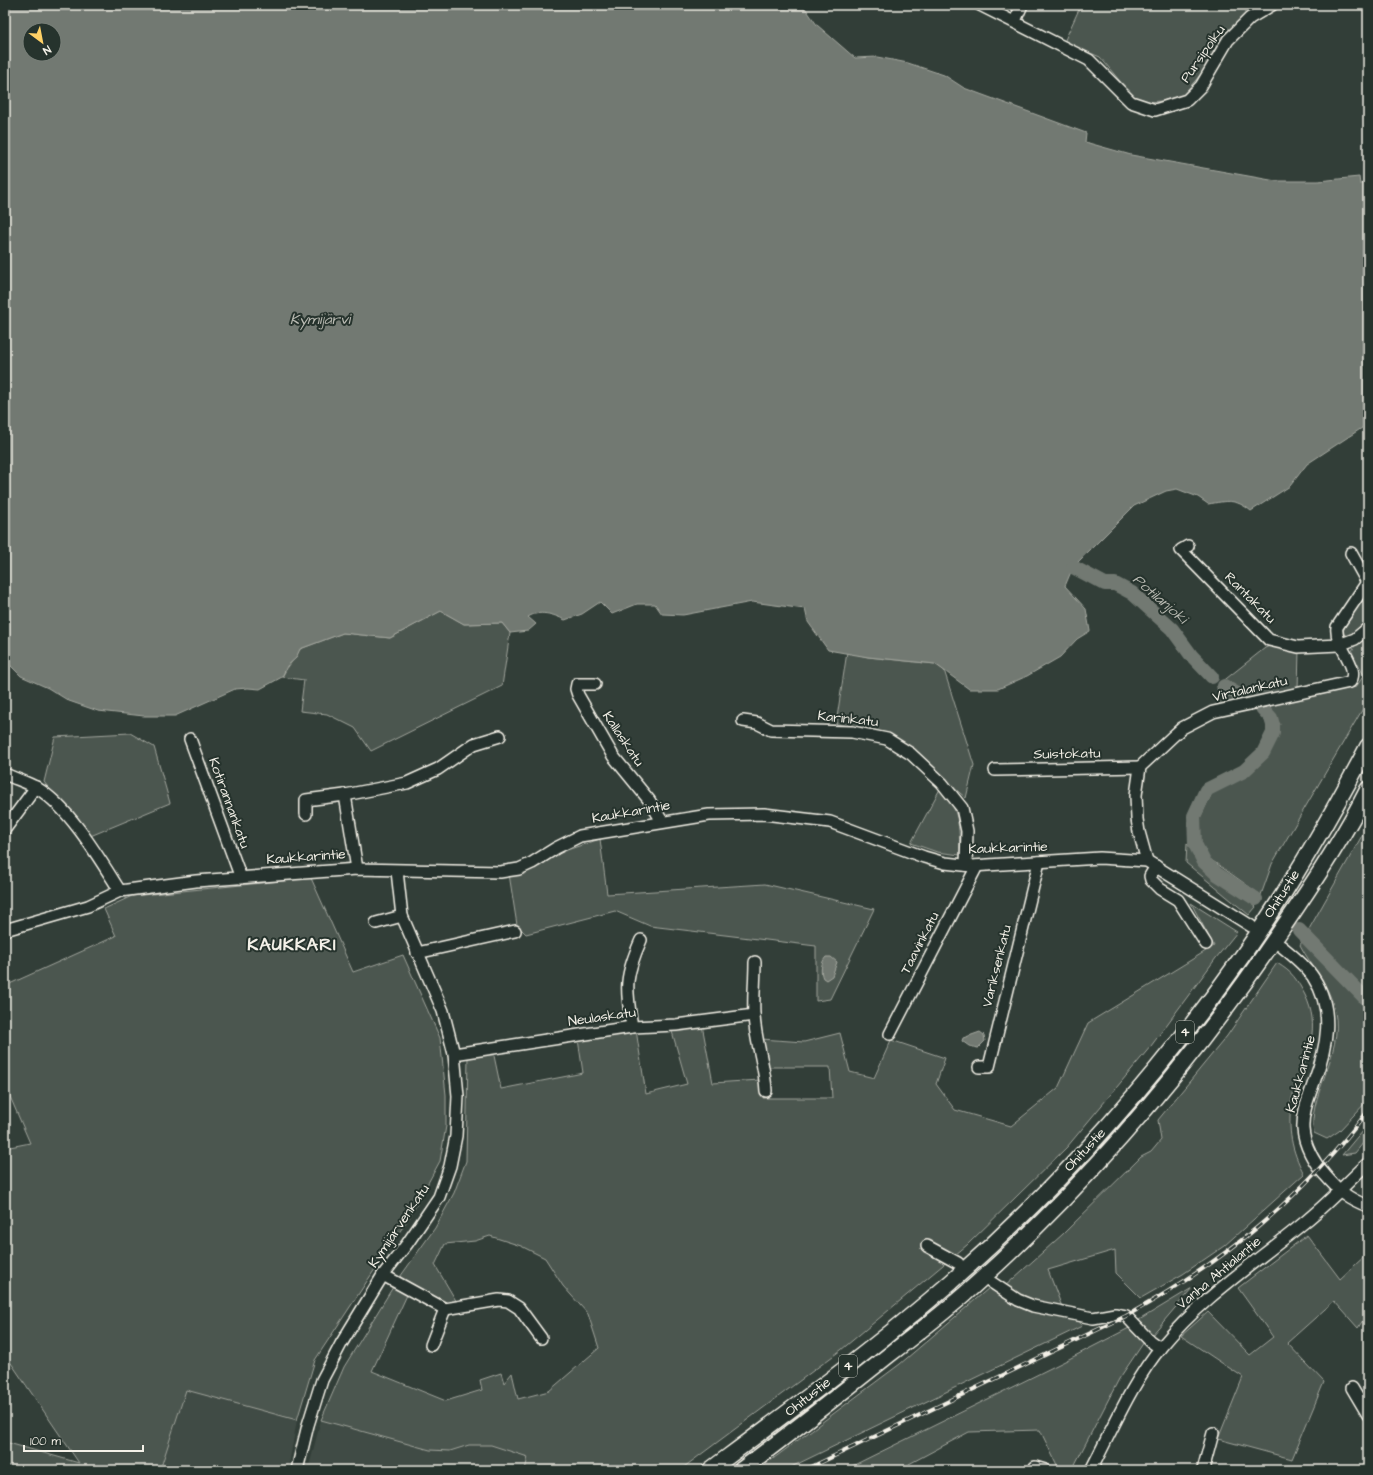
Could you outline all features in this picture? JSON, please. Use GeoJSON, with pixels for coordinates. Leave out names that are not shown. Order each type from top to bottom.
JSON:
{"type":"FeatureCollection","features":[{"type":"Feature","properties":{"kind":"highway","name":"Ohitustie"},"geometry":{"type":"LineString","coordinates":[[710,1470],[887,1335],[954,1280],[1061,1176],[1125,1106],[1243,955],[1294,876],[1368,746]]}},
{"type":"Feature","properties":{"kind":"highway","name":"Ohitustie"},"geometry":{"type":"LineString","coordinates":[[741,1470],[809,1420],[965,1294],[1072,1190],[1140,1116],[1208,1033],[1255,970],[1309,888],[1368,789]]}},
{"type":"Feature","properties":{"kind":"street","name":"Pursipolku"},"geometry":{"type":"LineString","coordinates":[[980,5],[1015,21],[1089,60],[1097,66],[1130,102],[1155,110],[1187,100],[1201,86],[1228,40],[1250,18],[1272,5]]}},
{"type":"Feature","properties":{"kind":"street"},"geometry":{"type":"LineString","coordinates":[[1015,21],[1022,5]]}},
{"type":"Feature","properties":{"kind":"street","name":"Rantakatu"},"geometry":{"type":"LineString","coordinates":[[1188,546],[1181,550],[1269,640],[1298,647],[1339,645]]}},
{"type":"Feature","properties":{"kind":"street"},"geometry":{"type":"LineString","coordinates":[[1351,554],[1368,582],[1337,627],[1336,632],[1339,645],[1355,638],[1368,628]]}},
{"type":"Feature","properties":{"kind":"street","name":"Virtalankatu"},"geometry":{"type":"LineString","coordinates":[[1140,767],[1182,728],[1213,712],[1350,682],[1353,678],[1353,673],[1350,662],[1339,645]]}},
{"type":"Feature","properties":{"kind":"street","name":"Kallaskatu"},"geometry":{"type":"LineString","coordinates":[[595,684],[577,684],[578,695],[613,756],[649,800],[662,821]]}},
{"type":"Feature","properties":{"kind":"street","name":"Karinkatu"},"geometry":{"type":"LineString","coordinates":[[743,720],[757,723],[771,730],[852,732],[873,736],[887,739],[911,754],[942,783],[962,808],[967,831],[966,865]]}},
{"type":"Feature","properties":{"kind":"street"},"geometry":{"type":"LineString","coordinates":[[306,814],[306,800],[345,795],[407,783],[438,768],[474,744],[500,736]]}},
{"type":"Feature","properties":{"kind":"street","name":"Kotirannankatu"},"geometry":{"type":"LineString","coordinates":[[190,739],[241,878]]}},
{"type":"Feature","properties":{"kind":"street"},"geometry":{"type":"LineString","coordinates":[[1140,767],[1136,795],[1137,819],[1139,832],[1152,864],[1150,876],[1151,880],[1160,889],[1178,900],[1206,944]]}},
{"type":"Feature","properties":{"kind":"street","name":"Suistokatu"},"geometry":{"type":"LineString","coordinates":[[995,770],[1140,767]]}},
{"type":"Feature","properties":{"kind":"street"},"geometry":{"type":"LineString","coordinates":[[5,774],[36,787],[56,803],[85,837],[120,891]]}},
{"type":"Feature","properties":{"kind":"street"},"geometry":{"type":"LineString","coordinates":[[5,829],[36,787]]}},
{"type":"Feature","properties":{"kind":"street"},"geometry":{"type":"LineString","coordinates":[[345,795],[357,869]]}},
{"type":"Feature","properties":{"kind":"street","name":"Kaukkarintie"},"geometry":{"type":"LineString","coordinates":[[5,930],[88,906],[120,891],[196,881],[287,873],[357,869],[500,872],[519,869],[580,836],[662,821],[709,815],[764,814],[830,822],[924,857],[966,865],[977,866],[1100,858],[1152,864],[1250,926]]}},
{"type":"Feature","properties":{"kind":"street","name":"Variksenkatu"},"geometry":{"type":"LineString","coordinates":[[979,1067],[989,1067],[1039,862]]}},
{"type":"Feature","properties":{"kind":"street","name":"Taavinkatu"},"geometry":{"type":"LineString","coordinates":[[890,1034],[977,866]]}},
{"type":"Feature","properties":{"kind":"street","name":"Kymijärvenkatu"},"geometry":{"type":"LineString","coordinates":[[297,1470],[308,1425],[322,1380],[341,1344],[384,1275],[439,1197],[450,1166],[456,1136],[458,1096],[454,1054],[443,1011],[402,916],[397,871]]}},
{"type":"Feature","properties":{"kind":"street"},"geometry":{"type":"LineString","coordinates":[[376,923],[402,916]]}},
{"type":"Feature","properties":{"kind":"street"},"geometry":{"type":"LineString","coordinates":[[417,953],[515,930]]}},
{"type":"Feature","properties":{"kind":"street"},"geometry":{"type":"LineString","coordinates":[[632,1027],[627,994],[627,978],[630,964],[641,940]]}},
{"type":"Feature","properties":{"kind":"street","name":"Kaukkarintie"},"geometry":{"type":"LineString","coordinates":[[1281,946],[1299,961],[1313,977],[1322,995],[1328,1015],[1326,1043],[1322,1062],[1304,1114],[1303,1130],[1310,1153],[1320,1169],[1345,1196],[1368,1206]]}},
{"type":"Feature","properties":{"kind":"street"},"geometry":{"type":"LineString","coordinates":[[755,962],[754,1015],[760,1058],[765,1075],[766,1091]]}},
{"type":"Feature","properties":{"kind":"street","name":"Neulaskatu"},"geometry":{"type":"LineString","coordinates":[[454,1054],[632,1027],[676,1025],[754,1015]]}},
{"type":"Feature","properties":{"kind":"street","name":"Vanha Ahtialantie"},"geometry":{"type":"LineString","coordinates":[[1091,1470],[1131,1392],[1160,1348],[1193,1311],[1307,1220],[1368,1163]]}},
{"type":"Feature","properties":{"kind":"street"},"geometry":{"type":"LineString","coordinates":[[927,1246],[958,1263]]}},
{"type":"Feature","properties":{"kind":"street"},"geometry":{"type":"LineString","coordinates":[[384,1275],[445,1309],[499,1300],[508,1301],[520,1308],[541,1338]]}},
{"type":"Feature","properties":{"kind":"street"},"geometry":{"type":"LineString","coordinates":[[991,1282],[1018,1300],[1033,1306],[1093,1318],[1115,1314],[1126,1316],[1150,1341],[1160,1348]]}},
{"type":"Feature","properties":{"kind":"street"},"geometry":{"type":"LineString","coordinates":[[431,1345],[445,1309]]}},
{"type":"Feature","properties":{"kind":"street"},"geometry":{"type":"LineString","coordinates":[[1352,1388],[1368,1415]]}},
{"type":"Feature","properties":{"kind":"street"},"geometry":{"type":"LineString","coordinates":[[1203,1470],[1214,1433]]}},
{"type":"Feature","properties":{"kind":"shaded area"},"geometry":{"type":"Polygon","coordinates":[[[1081,5],[1265,5],[1230,31],[1216,50],[1207,67],[1183,95],[1162,101],[1146,102],[1133,97],[1100,57],[1064,42],[1081,5]]]}},
{"type":"Feature","properties":{"kind":"shaded area"},"geometry":{"type":"Polygon","coordinates":[[[1368,594],[1368,619],[1347,638],[1342,634],[1347,621],[1368,594]]]}},
{"type":"Feature","properties":{"kind":"shaded area"},"geometry":{"type":"Polygon","coordinates":[[[441,611],[464,624],[502,623],[510,633],[502,686],[371,751],[355,728],[327,714],[300,711],[304,680],[282,677],[300,649],[343,633],[390,638],[441,611]]]}},
{"type":"Feature","properties":{"kind":"shaded area"},"geometry":{"type":"Polygon","coordinates":[[[1368,632],[1368,700],[1272,864],[1261,895],[1207,857],[1200,842],[1200,818],[1212,793],[1249,775],[1267,755],[1280,724],[1264,705],[1356,687],[1364,675],[1351,653],[1355,645],[1368,632]]]}},
{"type":"Feature","properties":{"kind":"shaded area"},"geometry":{"type":"Polygon","coordinates":[[[1274,644],[1299,650],[1298,689],[1219,705],[1217,686],[1265,648],[1274,644]]]}},
{"type":"Feature","properties":{"kind":"shaded area"},"geometry":{"type":"Polygon","coordinates":[[[847,652],[868,657],[935,664],[944,670],[974,765],[966,798],[888,733],[836,724],[847,652]]]}},
{"type":"Feature","properties":{"kind":"shaded area"},"geometry":{"type":"Polygon","coordinates":[[[130,733],[154,747],[170,803],[88,837],[44,782],[55,737],[130,733]]]}},
{"type":"Feature","properties":{"kind":"shaded area"},"geometry":{"type":"Polygon","coordinates":[[[941,787],[955,811],[959,826],[960,855],[937,852],[911,843],[941,787]]]}},
{"type":"Feature","properties":{"kind":"shaded area"},"geometry":{"type":"Polygon","coordinates":[[[1368,825],[1368,1100],[1339,1131],[1327,1139],[1314,1133],[1313,1120],[1315,1106],[1334,1044],[1336,1028],[1335,1012],[1333,1002],[1325,985],[1300,945],[1368,825]]]}},
{"type":"Feature","properties":{"kind":"shaded area"},"geometry":{"type":"Polygon","coordinates":[[[600,839],[607,894],[765,884],[874,909],[830,999],[816,1001],[816,946],[650,926],[615,911],[526,934],[517,925],[509,874],[540,866],[561,852],[600,839]]]}},
{"type":"Feature","properties":{"kind":"shaded area"},"geometry":{"type":"Polygon","coordinates":[[[1187,843],[1205,871],[1239,893],[1256,907],[1249,915],[1186,863],[1187,843]]]}},
{"type":"Feature","properties":{"kind":"shaded area"},"geometry":{"type":"Polygon","coordinates":[[[311,878],[353,972],[403,955],[440,1038],[446,1095],[446,1126],[440,1161],[410,1216],[315,1360],[297,1420],[186,1390],[160,1470],[139,1468],[139,1470],[5,1470],[5,1442],[79,1463],[11,1363],[5,1362],[5,1148],[30,1143],[5,1085],[5,986],[116,936],[104,909],[132,896],[311,878]]]}},
{"type":"Feature","properties":{"kind":"shaded area"},"geometry":{"type":"Polygon","coordinates":[[[1191,903],[1237,932],[1151,1046],[1067,1147],[967,1245],[841,1350],[680,1470],[525,1470],[528,1457],[491,1445],[469,1445],[450,1451],[430,1450],[321,1420],[344,1367],[393,1287],[407,1295],[372,1371],[446,1401],[482,1390],[480,1380],[501,1373],[504,1383],[512,1373],[518,1399],[549,1391],[599,1348],[588,1314],[563,1286],[545,1258],[521,1246],[490,1236],[475,1241],[445,1244],[435,1265],[458,1304],[445,1303],[400,1277],[435,1228],[454,1193],[466,1161],[468,1057],[493,1051],[501,1089],[583,1073],[578,1039],[636,1030],[646,1094],[687,1084],[671,1028],[702,1025],[713,1083],[760,1080],[763,1098],[832,1098],[830,1067],[767,1067],[761,1039],[804,1042],[840,1033],[850,1072],[874,1078],[891,1040],[945,1058],[936,1084],[955,1110],[1011,1126],[1058,1088],[1088,1023],[1214,946],[1191,903]]]}},
{"type":"Feature","properties":{"kind":"shaded area"},"geometry":{"type":"Polygon","coordinates":[[[1277,963],[1294,976],[1305,995],[1310,1007],[1312,1018],[1309,1050],[1293,1095],[1290,1113],[1290,1131],[1293,1148],[1304,1174],[1224,1246],[1183,1274],[1141,1298],[1116,1273],[1115,1250],[1048,1270],[1062,1307],[1033,1302],[1004,1287],[1063,1234],[1141,1157],[1151,1152],[1161,1140],[1158,1120],[1227,1036],[1277,963]]]}},
{"type":"Feature","properties":{"kind":"shaded area"},"geometry":{"type":"Polygon","coordinates":[[[1368,1124],[1368,1137],[1355,1153],[1342,1155],[1368,1124]]]}},
{"type":"Feature","properties":{"kind":"shaded area"},"geometry":{"type":"Polygon","coordinates":[[[1307,1235],[1340,1279],[1368,1253],[1368,1312],[1358,1328],[1334,1301],[1287,1343],[1324,1382],[1292,1459],[1218,1439],[1243,1377],[1181,1336],[1208,1312],[1250,1355],[1273,1337],[1238,1288],[1307,1235]]]}},
{"type":"Feature","properties":{"kind":"shaded area"},"geometry":{"type":"Polygon","coordinates":[[[989,1288],[1012,1302],[1079,1320],[1082,1326],[785,1470],[758,1470],[900,1364],[989,1288]]]}},
{"type":"Feature","properties":{"kind":"shaded area"},"geometry":{"type":"Polygon","coordinates":[[[1192,1288],[1152,1335],[1139,1320],[1192,1288]]]}},
{"type":"Feature","properties":{"kind":"shaded area"},"geometry":{"type":"Polygon","coordinates":[[[1129,1328],[1144,1342],[1119,1379],[1072,1470],[1057,1465],[1040,1430],[969,1432],[909,1464],[905,1470],[844,1470],[1065,1361],[1129,1328]]]}},
{"type":"Feature","properties":{"kind":"shaded area"},"geometry":{"type":"Polygon","coordinates":[[[186,1390],[297,1420],[288,1470],[160,1470],[186,1390]]]}},
{"type":"Feature","properties":{"kind":"shaded area"},"geometry":{"type":"Polygon","coordinates":[[[321,1420],[383,1438],[450,1451],[469,1445],[491,1445],[528,1457],[525,1470],[308,1470],[321,1420]]]}},
{"type":"Feature","properties":{"kind":"water","name":"Kymijärvi"},"geometry":{"type":"Polygon","coordinates":[[[5,5],[803,5],[817,25],[855,58],[877,57],[908,63],[944,75],[964,88],[1086,133],[1085,142],[1131,155],[1276,181],[1318,181],[1359,177],[1360,184],[1368,183],[1368,424],[1307,464],[1290,486],[1251,511],[1235,502],[1208,504],[1198,497],[1177,489],[1166,491],[1134,506],[1073,567],[1065,586],[1086,609],[1090,631],[1077,639],[1060,657],[1027,676],[998,689],[969,689],[935,664],[868,657],[828,650],[808,622],[805,609],[752,602],[683,615],[662,614],[655,604],[637,604],[612,614],[600,602],[582,614],[565,620],[556,616],[541,613],[532,615],[528,617],[536,624],[528,631],[510,633],[502,623],[464,624],[441,611],[390,638],[343,633],[300,649],[296,658],[287,666],[282,677],[260,689],[235,689],[175,716],[144,716],[98,711],[69,701],[48,688],[21,676],[5,662],[5,5]]]}},
{"type":"Feature","properties":{"kind":"water"},"geometry":{"type":"Polygon","coordinates":[[[826,957],[831,957],[837,962],[832,976],[826,980],[822,976],[821,970],[822,964],[826,957]]]}},
{"type":"Feature","properties":{"kind":"water"},"geometry":{"type":"Polygon","coordinates":[[[980,1032],[984,1035],[985,1041],[978,1048],[969,1046],[962,1041],[963,1038],[980,1032]]]}},
{"type":"Feature","properties":{"kind":"waterway","name":"Potilanjoki"},"geometry":{"type":"LineString","coordinates":[[1073,567],[1105,584],[1115,584],[1132,593],[1172,629],[1191,655],[1212,677]]}},
{"type":"Feature","properties":{"kind":"waterway","name":"Potilanjoki"},"geometry":{"type":"LineString","coordinates":[[1224,686],[1242,697]]}},
{"type":"Feature","properties":{"kind":"waterway","name":"Potilanjoki"},"geometry":{"type":"LineString","coordinates":[[1256,899],[1217,874],[1204,862],[1195,844],[1194,816],[1206,790],[1244,771],[1263,753],[1273,733],[1273,725],[1271,718],[1262,708]]}},
{"type":"Feature","properties":{"kind":"waterway","name":"Potilanjoki"},"geometry":{"type":"LineString","coordinates":[[1299,930],[1368,1001]]}},
{"type":"Feature","properties":{"kind":"railway"},"geometry":{"type":"LineString","coordinates":[[805,1470],[1126,1316],[1196,1274],[1258,1227],[1287,1201],[1315,1173],[1368,1111]]}},
{"type":"Feature","properties":{"kind":"district","name":"KAUKKARI"},"geometry":{"type":"Point","coordinates":[292,944]}}]}
